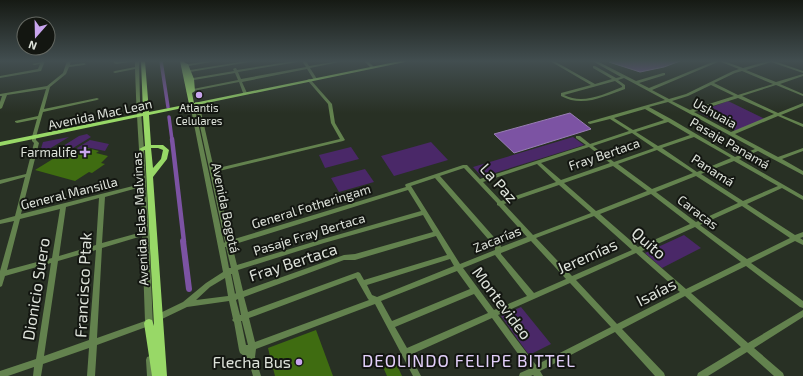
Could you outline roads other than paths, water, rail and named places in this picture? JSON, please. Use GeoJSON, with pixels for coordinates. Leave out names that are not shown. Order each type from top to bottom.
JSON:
{"type":"FeatureCollection","features":[{"type":"Feature","properties":{"kind":"main road","name":"Avenida Islas Malvinas"},"geometry":{"type":"LineString","coordinates":[[145,79],[162,376]]}},
{"type":"Feature","properties":{"kind":"main road","name":"Avenida Mac Lean"},"geometry":{"type":"LineString","coordinates":[[0,148],[34,139],[315,79]]}},
{"type":"Feature","properties":{"kind":"main road","name":"Avenida Bogotá"},"geometry":{"type":"LineString","coordinates":[[189,80],[190,90],[195,105]]}},
{"type":"Feature","properties":{"kind":"main road","name":"Avenida Mac Lean"},"geometry":{"type":"LineString","coordinates":[[0,144],[34,139]]}},
{"type":"Feature","properties":{"kind":"main road"},"geometry":{"type":"LineString","coordinates":[[142,149],[162,146],[166,150],[164,159],[151,175]]}},
{"type":"Feature","properties":{"kind":"main road"},"geometry":{"type":"LineString","coordinates":[[149,323],[157,376]]}},
{"type":"Feature","properties":{"kind":"street"},"geometry":{"type":"LineString","coordinates":[[0,95],[48,87],[59,79]]}},
{"type":"Feature","properties":{"kind":"street","name":"Avenida Islas Malvinas"},"geometry":{"type":"LineString","coordinates":[[137,79],[146,234],[151,376]]}},
{"type":"Feature","properties":{"kind":"street"},"geometry":{"type":"LineString","coordinates":[[189,80],[197,79]]}},
{"type":"Feature","properties":{"kind":"street"},"geometry":{"type":"LineString","coordinates":[[190,90],[254,79]]}},
{"type":"Feature","properties":{"kind":"street"},"geometry":{"type":"LineString","coordinates":[[583,79],[594,85]]}},
{"type":"Feature","properties":{"kind":"street"},"geometry":{"type":"LineString","coordinates":[[615,80],[624,86],[624,88],[581,101],[572,100],[562,95],[620,79]]}},
{"type":"Feature","properties":{"kind":"street","name":"Ushuaia"},"geometry":{"type":"LineString","coordinates":[[628,79],[803,173]]}},
{"type":"Feature","properties":{"kind":"street"},"geometry":{"type":"LineString","coordinates":[[635,83],[649,79]]}},
{"type":"Feature","properties":{"kind":"street"},"geometry":{"type":"LineString","coordinates":[[648,90],[676,79]]}},
{"type":"Feature","properties":{"kind":"street"},"geometry":{"type":"LineString","coordinates":[[590,123],[687,95],[721,79]]}},
{"type":"Feature","properties":{"kind":"street"},"geometry":{"type":"LineString","coordinates":[[764,79],[803,95]]}},
{"type":"Feature","properties":{"kind":"street"},"geometry":{"type":"LineString","coordinates":[[690,112],[791,79]]}},
{"type":"Feature","properties":{"kind":"street"},"geometry":{"type":"LineString","coordinates":[[212,171],[343,140],[333,123],[330,104],[309,80]]}},
{"type":"Feature","properties":{"kind":"street"},"geometry":{"type":"LineString","coordinates":[[241,81],[245,93]]}},
{"type":"Feature","properties":{"kind":"street"},"geometry":{"type":"LineString","coordinates":[[711,83],[803,126]]}},
{"type":"Feature","properties":{"kind":"street"},"geometry":{"type":"LineString","coordinates":[[0,284],[1,274],[18,218],[37,143],[34,139],[48,87]]}},
{"type":"Feature","properties":{"kind":"street"},"geometry":{"type":"LineString","coordinates":[[0,108],[5,94]]}},
{"type":"Feature","properties":{"kind":"street"},"geometry":{"type":"LineString","coordinates":[[41,111],[97,100]]}},
{"type":"Feature","properties":{"kind":"street"},"geometry":{"type":"LineString","coordinates":[[731,134],[803,104]]}},
{"type":"Feature","properties":{"kind":"street","name":"Avenida Bogotá"},"geometry":{"type":"LineString","coordinates":[[195,105],[203,144],[210,195],[243,350]]}},
{"type":"Feature","properties":{"kind":"street","name":"Pasaje Panamá"},"geometry":{"type":"LineString","coordinates":[[645,107],[803,198]]}},
{"type":"Feature","properties":{"kind":"street"},"geometry":{"type":"LineString","coordinates":[[17,122],[39,117]]}},
{"type":"Feature","properties":{"kind":"street","name":"Panamá"},"geometry":{"type":"LineString","coordinates":[[610,117],[803,243]]}},
{"type":"Feature","properties":{"kind":"street"},"geometry":{"type":"LineString","coordinates":[[480,181],[669,120]]}},
{"type":"Feature","properties":{"kind":"street","name":"Fray Bertaca"},"geometry":{"type":"LineString","coordinates":[[499,204],[695,135]]}},
{"type":"Feature","properties":{"kind":"street","name":"Caracas"},"geometry":{"type":"LineString","coordinates":[[578,137],[803,305]]}},
{"type":"Feature","properties":{"kind":"street","name":"Avenida Bogotá"},"geometry":{"type":"LineString","coordinates":[[203,144],[212,171],[219,200],[252,347],[251,357],[257,375]]}},
{"type":"Feature","properties":{"kind":"street","name":"Zacarías"},"geometry":{"type":"LineString","coordinates":[[243,350],[377,300],[594,213],[760,149]]}},
{"type":"Feature","properties":{"kind":"street"},"geometry":{"type":"LineString","coordinates":[[778,159],[803,149]]}},
{"type":"Feature","properties":{"kind":"street","name":"Quito"},"geometry":{"type":"LineString","coordinates":[[537,162],[780,376]]}},
{"type":"Feature","properties":{"kind":"street","name":"La Paz"},"geometry":{"type":"LineString","coordinates":[[465,166],[661,376]]}},
{"type":"Feature","properties":{"kind":"street","name":"General Fotheringam"},"geometry":{"type":"LineString","coordinates":[[221,246],[408,187],[436,175],[465,166]]}},
{"type":"Feature","properties":{"kind":"street"},"geometry":{"type":"LineString","coordinates":[[0,182],[28,175]]}},
{"type":"Feature","properties":{"kind":"street"},"geometry":{"type":"LineString","coordinates":[[436,175],[498,246],[498,255],[532,296]]}},
{"type":"Feature","properties":{"kind":"street","name":"General Mansilla"},"geometry":{"type":"LineString","coordinates":[[0,222],[143,185]]}},
{"type":"Feature","properties":{"kind":"street","name":"Jeremías"},"geometry":{"type":"LineString","coordinates":[[405,353],[782,186]]}},
{"type":"Feature","properties":{"kind":"street","name":"Montevideo"},"geometry":{"type":"LineString","coordinates":[[408,187],[458,267],[537,373]]}},
{"type":"Feature","properties":{"kind":"street"},"geometry":{"type":"LineString","coordinates":[[210,195],[217,193]]}},
{"type":"Feature","properties":{"kind":"street","name":"Francisco Ptak"},"geometry":{"type":"LineString","coordinates":[[91,376],[102,196]]}},
{"type":"Feature","properties":{"kind":"street"},"geometry":{"type":"LineString","coordinates":[[212,202],[219,200]]}},
{"type":"Feature","properties":{"kind":"street","name":"Dionicio Suero"},"geometry":{"type":"LineString","coordinates":[[37,376],[63,206]]}},
{"type":"Feature","properties":{"kind":"street","name":"Pasaje Fray Bertaca"},"geometry":{"type":"LineString","coordinates":[[186,304],[208,285],[226,273],[323,240],[425,212]]}},
{"type":"Feature","properties":{"kind":"street","name":"Fray Bertaca"},"geometry":{"type":"LineString","coordinates":[[159,317],[186,304],[232,298],[344,258],[355,257],[437,233]]}},
{"type":"Feature","properties":{"kind":"street"},"geometry":{"type":"LineString","coordinates":[[1,274],[146,234]]}},
{"type":"Feature","properties":{"kind":"street","name":"Isaías"},"geometry":{"type":"LineString","coordinates":[[523,376],[537,373],[616,328],[803,234]]}},
{"type":"Feature","properties":{"kind":"street"},"geometry":{"type":"LineString","coordinates":[[363,283],[451,256]]}},
{"type":"Feature","properties":{"kind":"street"},"geometry":{"type":"LineString","coordinates":[[236,320],[358,275],[370,297],[377,300],[392,325],[417,376]]}},
{"type":"Feature","properties":{"kind":"street"},"geometry":{"type":"LineString","coordinates":[[392,325],[475,290]]}},
{"type":"Feature","properties":{"kind":"street"},"geometry":{"type":"LineString","coordinates":[[701,376],[803,313]]}},
{"type":"Feature","properties":{"kind":"street"},"geometry":{"type":"LineString","coordinates":[[0,375],[149,323]]}},
{"type":"Feature","properties":{"kind":"street"},"geometry":{"type":"LineString","coordinates":[[243,350],[251,357]]}},
{"type":"Feature","properties":{"kind":"waterway"},"geometry":{"type":"LineString","coordinates":[[164,79],[168,107]]}},
{"type":"Feature","properties":{"kind":"waterway"},"geometry":{"type":"LineString","coordinates":[[169,117],[172,140]]}},
{"type":"Feature","properties":{"kind":"waterway"},"geometry":{"type":"LineString","coordinates":[[172,139],[184,242]]}},
{"type":"Feature","properties":{"kind":"waterway"},"geometry":{"type":"LineString","coordinates":[[183,241],[189,289]]}},
{"type":"Feature","properties":{"kind":"place","name":"Atlantis Celulares"},"geometry":{"type":"Point","coordinates":[199,95]}},
{"type":"Feature","properties":{"kind":"place","name":"Farmalife"},"geometry":{"type":"Point","coordinates":[85,152]}},
{"type":"Feature","properties":{"kind":"place","name":"Flecha Bus"},"geometry":{"type":"Point","coordinates":[299,362]}},
{"type":"Feature","properties":{"kind":"district","name":"DEOLINDO FELIPE BITTEL"},"geometry":{"type":"Point","coordinates":[469,361]}}]}
